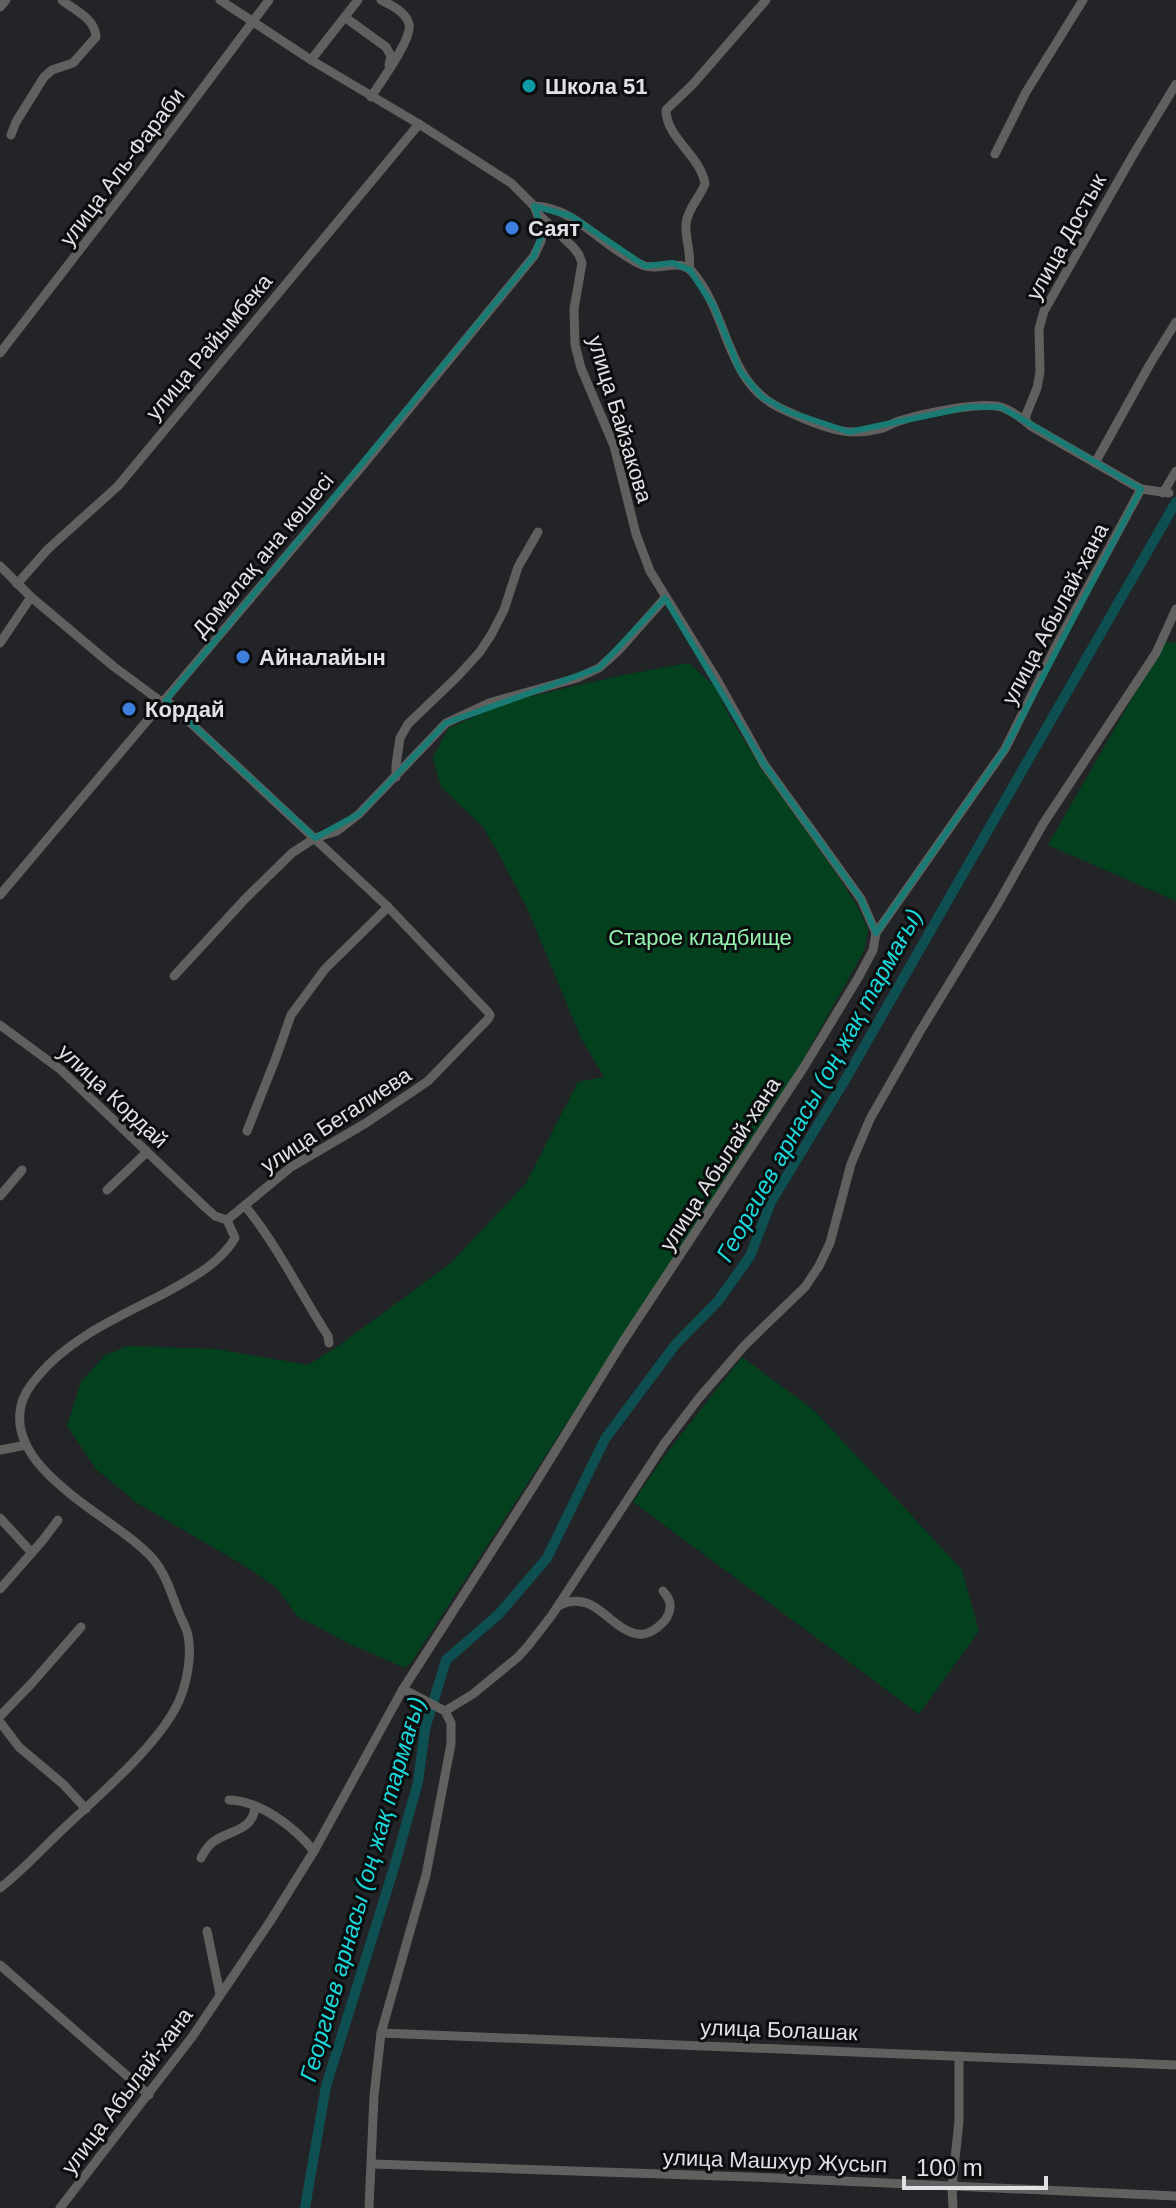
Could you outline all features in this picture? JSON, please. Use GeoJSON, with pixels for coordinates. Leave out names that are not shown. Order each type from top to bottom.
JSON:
{"type":"FeatureCollection","features":[{"type":"Feature","properties":{"kind":"street"},"geometry":{"type":"LineString","coordinates":[[0,7],[6,0]]}},
{"type":"Feature","properties":{"kind":"street"},"geometry":{"type":"LineString","coordinates":[[11,135],[44,77],[52,70],[73,63],[96,37],[91,22],[62,0]]}},
{"type":"Feature","properties":{"kind":"street","name":"улица Байзакова"},"geometry":{"type":"LineString","coordinates":[[220,0],[511,183],[579,255],[582,263],[574,309],[575,345],[581,368],[614,446],[645,559],[764,764],[861,899],[876,933]]}},
{"type":"Feature","properties":{"kind":"street","name":"улица Аль-Фараби"},"geometry":{"type":"LineString","coordinates":[[0,353],[269,0]]}},
{"type":"Feature","properties":{"kind":"street"},"geometry":{"type":"LineString","coordinates":[[311,60],[358,0]]}},
{"type":"Feature","properties":{"kind":"street"},"geometry":{"type":"LineString","coordinates":[[371,97],[406,42],[411,28],[397,4],[381,0]]}},
{"type":"Feature","properties":{"kind":"street"},"geometry":{"type":"LineString","coordinates":[[689,269],[688,215],[705,184],[699,166],[669,122],[666,110],[694,83],[766,0]]}},
{"type":"Feature","properties":{"kind":"street"},"geometry":{"type":"LineString","coordinates":[[995,154],[1026,92],[1083,0]]}},
{"type":"Feature","properties":{"kind":"street"},"geometry":{"type":"LineString","coordinates":[[346,18],[386,47],[391,56],[389,67]]}},
{"type":"Feature","properties":{"kind":"street","name":"улица Достык"},"geometry":{"type":"LineString","coordinates":[[1026,420],[1039,380],[1039,329],[1066,261],[1176,84]]}},
{"type":"Feature","properties":{"kind":"street","name":"улица Райымбека"},"geometry":{"type":"LineString","coordinates":[[17,584],[48,549],[118,486],[419,124]]}},
{"type":"Feature","properties":{"kind":"street"},"geometry":{"type":"LineString","coordinates":[[536,210],[550,206],[571,216],[611,246],[645,266],[673,263],[689,269],[714,307],[740,371],[752,389],[789,412],[849,432],[883,428],[914,417],[986,405],[1001,407],[1141,489],[1166,493],[1176,471]]}},
{"type":"Feature","properties":{"kind":"street","name":"Домалақ ана көшесі"},"geometry":{"type":"LineString","coordinates":[[0,895],[165,702],[534,256],[543,231],[536,210]]}},
{"type":"Feature","properties":{"kind":"street"},"geometry":{"type":"LineString","coordinates":[[1095,463],[1176,322]]}},
{"type":"Feature","properties":{"kind":"street","name":"улица Абылай-хана"},"geometry":{"type":"LineString","coordinates":[[60,2208],[192,2037],[271,1920],[314,1851],[403,1689],[622,1343],[804,1067],[858,978],[873,950],[876,933],[1005,749],[1054,650],[1141,489]]}},
{"type":"Feature","properties":{"kind":"street"},"geometry":{"type":"LineString","coordinates":[[396,777],[400,738],[408,724],[457,677],[485,644],[504,610],[518,567],[538,532]]}},
{"type":"Feature","properties":{"kind":"street","name":"улица Бегалиева"},"geometry":{"type":"LineString","coordinates":[[0,566],[31,597],[113,666],[165,702],[315,838],[388,907],[490,1015],[428,1081],[377,1117],[291,1167],[225,1220]]}},
{"type":"Feature","properties":{"kind":"street"},"geometry":{"type":"LineString","coordinates":[[0,643],[31,597]]}},
{"type":"Feature","properties":{"kind":"street"},"geometry":{"type":"LineString","coordinates":[[174,976],[292,853],[315,838],[337,831],[359,814],[446,723],[489,703],[577,678],[599,668],[665,598]]}},
{"type":"Feature","properties":{"kind":"street"},"geometry":{"type":"LineString","coordinates":[[437,1707],[473,1694],[518,1657],[558,1606],[661,1447],[706,1388],[805,1287],[830,1243],[851,1164],[870,1119],[1060,797],[1156,653],[1176,609]]}},
{"type":"Feature","properties":{"kind":"street","name":"улица Бегалиева"},"geometry":{"type":"LineString","coordinates":[[247,1131],[291,1015],[325,969],[388,907]]}},
{"type":"Feature","properties":{"kind":"street","name":"улица Кордай"},"geometry":{"type":"LineString","coordinates":[[0,1025],[61,1070],[196,1199],[215,1216],[225,1220]]}},
{"type":"Feature","properties":{"kind":"street"},"geometry":{"type":"LineString","coordinates":[[107,1190],[147,1152]]}},
{"type":"Feature","properties":{"kind":"street"},"geometry":{"type":"LineString","coordinates":[[0,1196],[22,1170]]}},
{"type":"Feature","properties":{"kind":"street"},"geometry":{"type":"LineString","coordinates":[[245,1206],[301,1290],[329,1343]]}},
{"type":"Feature","properties":{"kind":"street"},"geometry":{"type":"LineString","coordinates":[[0,1888],[86,1809],[149,1744],[178,1702],[186,1677],[189,1650],[188,1634],[161,1570],[154,1560],[100,1516],[65,1492],[43,1468],[26,1445],[19,1414],[21,1402],[45,1368],[79,1340],[205,1269],[234,1241],[232,1229],[225,1220]]}},
{"type":"Feature","properties":{"kind":"street"},"geometry":{"type":"LineString","coordinates":[[0,1450],[26,1445]]}},
{"type":"Feature","properties":{"kind":"street"},"geometry":{"type":"LineString","coordinates":[[0,1518],[32,1553]]}},
{"type":"Feature","properties":{"kind":"street"},"geometry":{"type":"LineString","coordinates":[[0,1589],[58,1520]]}},
{"type":"Feature","properties":{"kind":"street"},"geometry":{"type":"LineString","coordinates":[[558,1606],[573,1600],[583,1602],[628,1630],[648,1634],[669,1613],[671,1606],[663,1591]]}},
{"type":"Feature","properties":{"kind":"street"},"geometry":{"type":"LineString","coordinates":[[0,1716],[81,1627]]}},
{"type":"Feature","properties":{"kind":"street"},"geometry":{"type":"LineString","coordinates":[[369,2208],[374,2096],[381,2033],[426,1875],[451,1744],[451,1723],[437,1707],[403,1689]]}},
{"type":"Feature","properties":{"kind":"street"},"geometry":{"type":"LineString","coordinates":[[0,1722],[19,1747],[63,1784],[86,1809]]}},
{"type":"Feature","properties":{"kind":"street"},"geometry":{"type":"LineString","coordinates":[[229,1800],[240,1800],[255,1806],[291,1828],[314,1851]]}},
{"type":"Feature","properties":{"kind":"street"},"geometry":{"type":"LineString","coordinates":[[201,1858],[215,1841],[242,1829],[252,1819],[255,1806]]}},
{"type":"Feature","properties":{"kind":"street","name":"улица Абылай-хана"},"geometry":{"type":"LineString","coordinates":[[207,1931],[220,1994]]}},
{"type":"Feature","properties":{"kind":"street"},"geometry":{"type":"LineString","coordinates":[[0,1965],[149,2095]]}},
{"type":"Feature","properties":{"kind":"street","name":"улица Болашак"},"geometry":{"type":"LineString","coordinates":[[381,2033],[1176,2065]]}},
{"type":"Feature","properties":{"kind":"street"},"geometry":{"type":"LineString","coordinates":[[953,2208],[952,2187],[959,2121],[959,2056]]}},
{"type":"Feature","properties":{"kind":"street","name":"улица Машхур Жусып"},"geometry":{"type":"LineString","coordinates":[[373,2164],[1176,2196]]}},
{"type":"Feature","properties":{"kind":"highlighted area"},"geometry":{"type":"Polygon","coordinates":[[[534,206],[571,216],[645,266],[673,263],[690,270],[714,307],[740,371],[762,397],[789,412],[849,432],[968,407],[1001,407],[1141,489],[1005,749],[876,933],[861,899],[764,764],[665,598],[599,668],[446,723],[359,814],[315,838],[166,700],[534,256],[543,231],[534,206]]]}},
{"type":"Feature","properties":{"kind":"green space"},"geometry":{"type":"Polygon","coordinates":[[[1164,642],[1176,643],[1176,901],[1048,845],[1164,642]]]}},
{"type":"Feature","properties":{"kind":"green space","name":"Старое кладбище"},"geometry":{"type":"Polygon","coordinates":[[[689,663],[715,687],[756,759],[857,906],[868,929],[864,951],[792,1079],[405,1668],[297,1616],[277,1588],[137,1503],[96,1469],[67,1426],[81,1382],[104,1356],[127,1346],[216,1349],[308,1365],[451,1263],[526,1183],[578,1082],[604,1077],[581,1038],[528,910],[498,852],[482,826],[441,787],[433,758],[448,729],[503,703],[689,663]]]}},
{"type":"Feature","properties":{"kind":"green space"},"geometry":{"type":"Polygon","coordinates":[[[742,1357],[815,1411],[962,1570],[979,1631],[919,1714],[633,1502],[666,1454],[742,1357]]]}},
{"type":"Feature","properties":{"kind":"waterway","name":"Георгиев арнасы (оң жақ тармағы)"},"geometry":{"type":"LineString","coordinates":[[305,2208],[326,2086],[393,1871],[418,1782],[425,1729],[446,1660],[499,1614],[547,1558],[605,1439],[675,1345],[718,1301],[750,1256],[771,1202],[845,1080],[1176,502]]}},
{"type":"Feature","properties":{"kind":"place","name":"Школа 51"},"geometry":{"type":"Point","coordinates":[529,86]}},
{"type":"Feature","properties":{"kind":"place","name":"Саят"},"geometry":{"type":"Point","coordinates":[512,228]}},
{"type":"Feature","properties":{"kind":"place","name":"Айналайын"},"geometry":{"type":"Point","coordinates":[243,657]}},
{"type":"Feature","properties":{"kind":"place","name":"Кордай"},"geometry":{"type":"Point","coordinates":[129,709]}}]}
